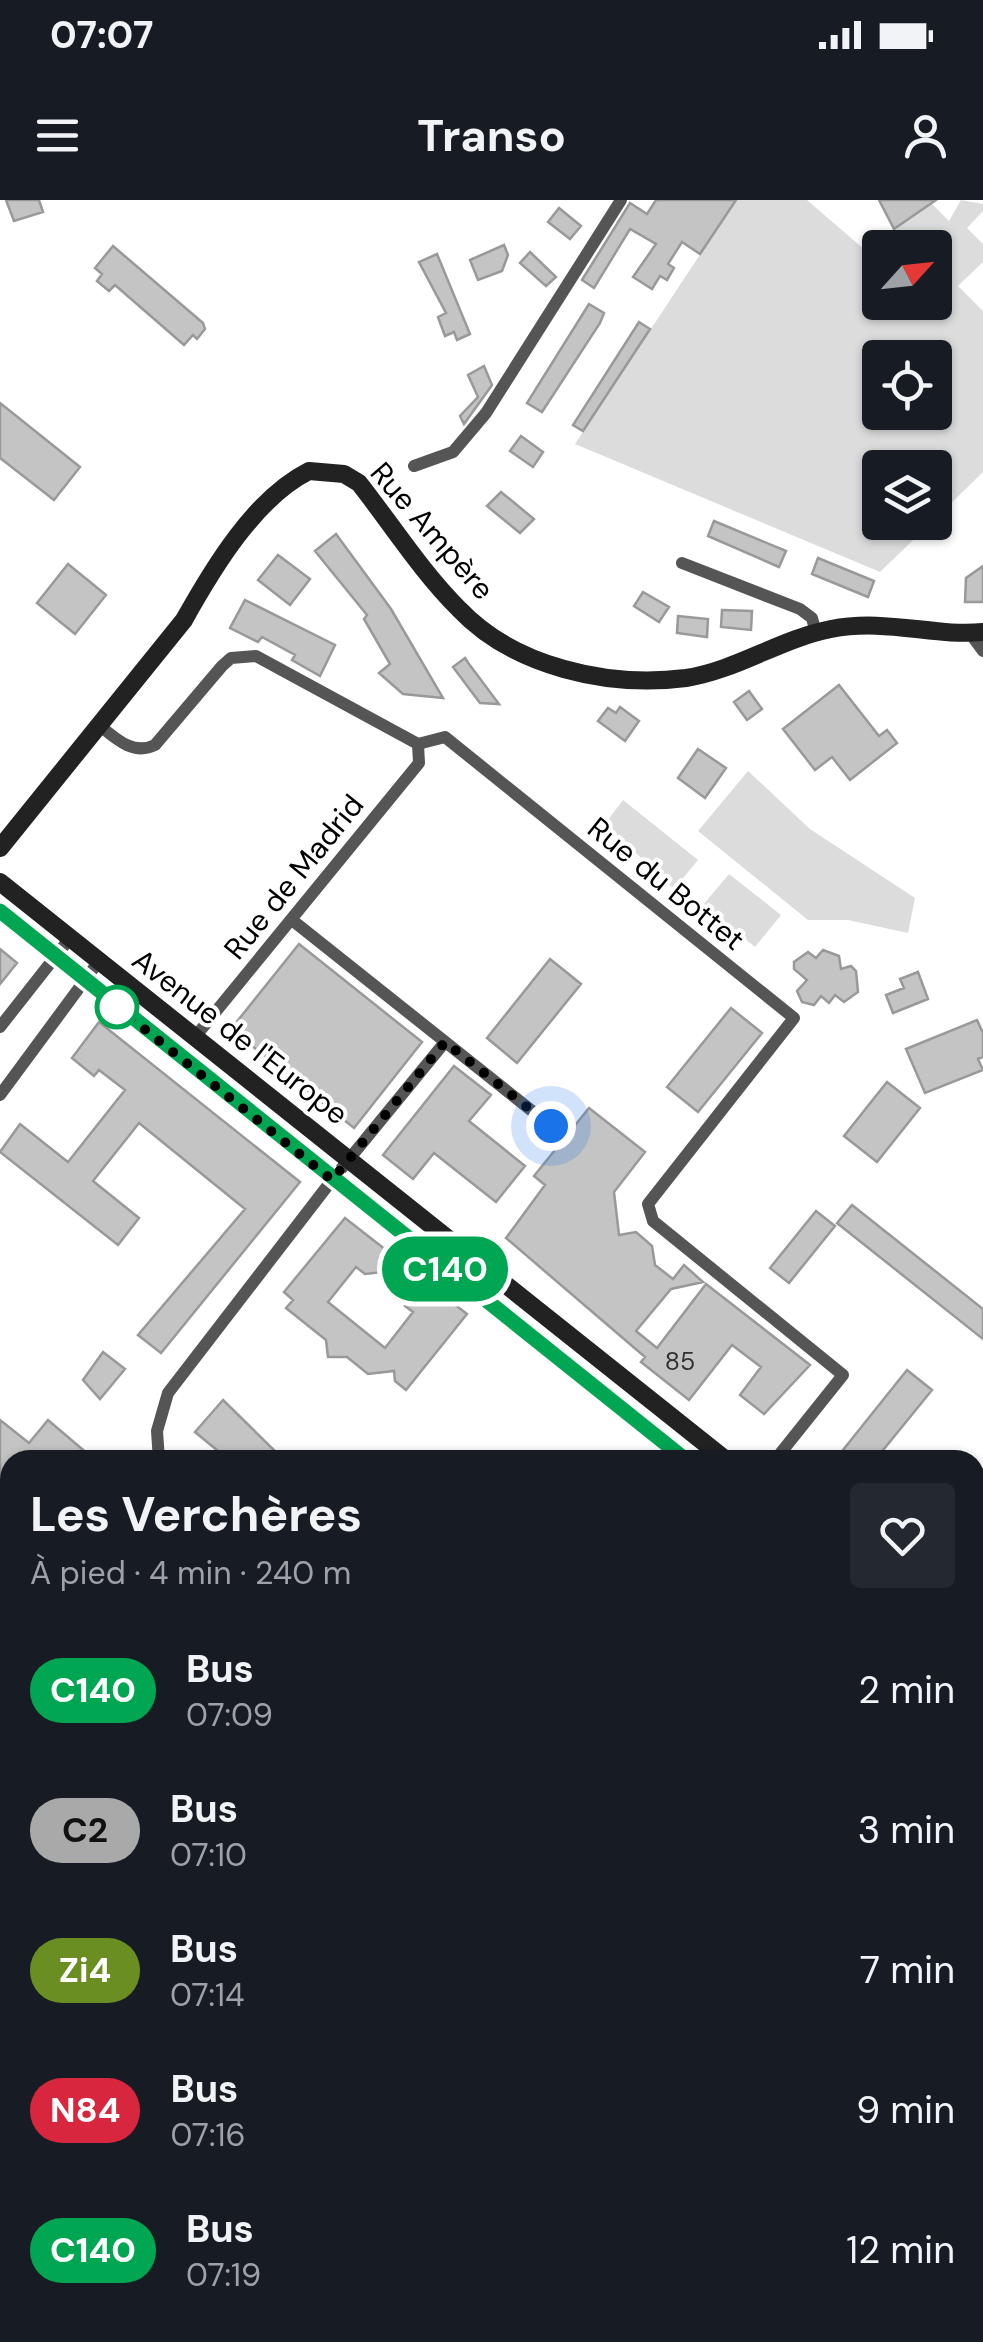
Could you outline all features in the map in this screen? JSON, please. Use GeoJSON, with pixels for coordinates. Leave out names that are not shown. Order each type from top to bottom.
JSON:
{"type":"FeatureCollection","features":[{"type":"Feature","properties":{"kind":"street"},"geometry":{"type":"LineString","coordinates":[[414,466],[454,452],[486,413],[622,200]]}},
{"type":"Feature","properties":{"kind":"street","name":"Rue Ampère"},"geometry":{"type":"LineString","coordinates":[[0,848],[184,620],[205,582],[268,502],[309,471],[344,474],[359,483],[461,612],[505,644],[537,660],[619,680],[686,678],[726,668],[816,633],[894,624],[976,632]]}},
{"type":"Feature","properties":{"kind":"street"},"geometry":{"type":"LineString","coordinates":[[682,563],[800,608],[812,618],[816,633]]}},
{"type":"Feature","properties":{"kind":"street"},"geometry":{"type":"LineString","coordinates":[[976,632],[983,651]]}},
{"type":"Feature","properties":{"kind":"street","name":"Rue du Bottet"},"geometry":{"type":"LineString","coordinates":[[99,724],[132,748],[145,750],[222,666],[244,655],[256,656],[418,744],[445,737],[794,1018],[648,1204],[652,1220],[843,1374],[783,1450]]}},
{"type":"Feature","properties":{"kind":"street","name":"Rue de Madrid"},"geometry":{"type":"LineString","coordinates":[[196,1037],[419,763],[418,744]]}},
{"type":"Feature","properties":{"kind":"street","name":"Avenue de l'Europe"},"geometry":{"type":"LineString","coordinates":[[0,882],[713,1450]]}},
{"type":"Feature","properties":{"kind":"street","name":"Avenue de l'Europe"},"geometry":{"type":"LineString","coordinates":[[0,912],[673,1450]]}},
{"type":"Feature","properties":{"kind":"street"},"geometry":{"type":"LineString","coordinates":[[292,920],[551,1126]]}},
{"type":"Feature","properties":{"kind":"street"},"geometry":{"type":"LineString","coordinates":[[0,1028],[70,938]]}},
{"type":"Feature","properties":{"kind":"street"},"geometry":{"type":"LineString","coordinates":[[0,1094],[99,961]]}},
{"type":"Feature","properties":{"kind":"street"},"geometry":{"type":"LineString","coordinates":[[159,1450],[158,1421],[168,1393],[332,1180],[445,1042]]}},
{"type":"Feature","properties":{"kind":"shaded area"},"geometry":{"type":"Polygon","coordinates":[[[736,200],[807,200],[862,247],[862,320],[952,320],[952,230],[893,230],[931,203],[949,221],[961,200],[983,204],[983,211],[967,228],[983,244],[983,262],[958,286],[983,311],[983,472],[952,502],[952,450],[862,450],[862,540],[913,540],[880,572],[575,444],[736,200]]]}},
{"type":"Feature","properties":{"kind":"shaded area"},"geometry":{"type":"Polygon","coordinates":[[[748,771],[810,829],[915,898],[908,933],[848,920],[808,920],[698,831],[748,771]]]}},
{"type":"Feature","properties":{"kind":"shaded area"},"geometry":{"type":"Polygon","coordinates":[[[623,800],[698,860],[674,889],[605,824],[623,800]]]}},
{"type":"Feature","properties":{"kind":"shaded area"},"geometry":{"type":"Polygon","coordinates":[[[729,874],[781,915],[755,947],[703,905],[729,874]]]}},
{"type":"Feature","properties":{"kind":"building"},"geometry":{"type":"Polygon","coordinates":[[[6,200],[39,200],[43,212],[14,221],[6,200]]]}},
{"type":"Feature","properties":{"kind":"building"},"geometry":{"type":"Polygon","coordinates":[[[656,200],[736,200],[700,254],[682,242],[668,264],[674,268],[667,280],[660,276],[652,289],[633,277],[656,244],[630,229],[594,288],[582,280],[630,203],[647,214],[656,200]]]}},
{"type":"Feature","properties":{"kind":"building"},"geometry":{"type":"Polygon","coordinates":[[[879,200],[936,200],[894,229],[879,200]]]}},
{"type":"Feature","properties":{"kind":"building"},"geometry":{"type":"Polygon","coordinates":[[[559,208],[581,226],[570,239],[548,222],[559,208]]]}},
{"type":"Feature","properties":{"kind":"building"},"geometry":{"type":"Polygon","coordinates":[[[504,245],[508,255],[502,271],[478,280],[470,260],[504,245]]]}},
{"type":"Feature","properties":{"kind":"building"},"geometry":{"type":"Polygon","coordinates":[[[113,246],[203,323],[205,329],[197,339],[193,335],[184,345],[115,285],[109,291],[97,281],[102,274],[95,268],[113,246]]]}},
{"type":"Feature","properties":{"kind":"building"},"geometry":{"type":"Polygon","coordinates":[[[530,252],[556,277],[546,286],[520,263],[530,252]]]}},
{"type":"Feature","properties":{"kind":"building"},"geometry":{"type":"Polygon","coordinates":[[[437,254],[470,334],[457,340],[454,332],[445,336],[438,317],[446,313],[419,262],[437,254]]]}},
{"type":"Feature","properties":{"kind":"building"},"geometry":{"type":"Polygon","coordinates":[[[589,304],[604,313],[600,323],[542,412],[527,403],[589,304]]]}},
{"type":"Feature","properties":{"kind":"building"},"geometry":{"type":"Polygon","coordinates":[[[639,322],[650,329],[583,431],[573,425],[639,322]]]}},
{"type":"Feature","properties":{"kind":"building"},"geometry":{"type":"Polygon","coordinates":[[[484,366],[492,385],[464,424],[460,416],[478,397],[468,375],[484,366]]]}},
{"type":"Feature","properties":{"kind":"building"},"geometry":{"type":"Polygon","coordinates":[[[0,403],[80,467],[54,500],[0,458],[0,403]]]}},
{"type":"Feature","properties":{"kind":"building"},"geometry":{"type":"Polygon","coordinates":[[[521,436],[543,452],[533,467],[510,451],[521,436]]]}},
{"type":"Feature","properties":{"kind":"building"},"geometry":{"type":"Polygon","coordinates":[[[501,492],[534,519],[520,533],[487,506],[501,492]]]}},
{"type":"Feature","properties":{"kind":"building"},"geometry":{"type":"Polygon","coordinates":[[[714,521],[786,551],[779,567],[708,536],[714,521]]]}},
{"type":"Feature","properties":{"kind":"building"},"geometry":{"type":"Polygon","coordinates":[[[336,534],[391,609],[443,698],[403,694],[379,673],[390,664],[364,619],[367,615],[315,551],[336,534]]]}},
{"type":"Feature","properties":{"kind":"building"},"geometry":{"type":"Polygon","coordinates":[[[278,555],[310,579],[290,605],[258,580],[278,555]]]}},
{"type":"Feature","properties":{"kind":"building"},"geometry":{"type":"Polygon","coordinates":[[[818,558],[874,581],[868,597],[812,574],[818,558]]]}},
{"type":"Feature","properties":{"kind":"building"},"geometry":{"type":"Polygon","coordinates":[[[68,564],[106,595],[75,634],[37,603],[68,564]]]}},
{"type":"Feature","properties":{"kind":"building"},"geometry":{"type":"Polygon","coordinates":[[[983,566],[983,602],[965,602],[966,578],[983,566]]]}},
{"type":"Feature","properties":{"kind":"building"},"geometry":{"type":"Polygon","coordinates":[[[643,592],[669,607],[659,622],[634,606],[643,592]]]}},
{"type":"Feature","properties":{"kind":"building"},"geometry":{"type":"Polygon","coordinates":[[[245,600],[335,645],[320,676],[292,660],[295,655],[262,637],[258,642],[230,628],[245,600]]]}},
{"type":"Feature","properties":{"kind":"building"},"geometry":{"type":"Polygon","coordinates":[[[722,610],[752,611],[751,630],[721,627],[722,610]]]}},
{"type":"Feature","properties":{"kind":"building"},"geometry":{"type":"Polygon","coordinates":[[[678,616],[708,619],[707,637],[677,633],[678,616]]]}},
{"type":"Feature","properties":{"kind":"building"},"geometry":{"type":"Polygon","coordinates":[[[465,658],[499,704],[480,703],[453,667],[465,658]]]}},
{"type":"Feature","properties":{"kind":"building"},"geometry":{"type":"Polygon","coordinates":[[[839,685],[879,736],[887,730],[897,743],[850,780],[832,757],[815,770],[783,729],[839,685]]]}},
{"type":"Feature","properties":{"kind":"building"},"geometry":{"type":"Polygon","coordinates":[[[749,691],[762,709],[747,720],[734,702],[749,691]]]}},
{"type":"Feature","properties":{"kind":"building"},"geometry":{"type":"Polygon","coordinates":[[[620,707],[639,721],[625,741],[598,721],[608,708],[616,713],[620,707]]]}},
{"type":"Feature","properties":{"kind":"building"},"geometry":{"type":"Polygon","coordinates":[[[698,749],[726,768],[705,798],[678,778],[698,749]]]}},
{"type":"Feature","properties":{"kind":"building"},"geometry":{"type":"Polygon","coordinates":[[[299,944],[422,1042],[354,1128],[231,1029],[299,944]]]}},
{"type":"Feature","properties":{"kind":"building"},"geometry":{"type":"Polygon","coordinates":[[[0,949],[17,963],[0,984],[0,949]]]}},
{"type":"Feature","properties":{"kind":"building"},"geometry":{"type":"Polygon","coordinates":[[[823,950],[839,956],[841,969],[851,966],[856,971],[858,992],[844,1002],[835,995],[829,1003],[821,996],[814,1005],[802,1002],[797,991],[807,980],[794,969],[794,962],[808,952],[816,958],[823,950]]]}},
{"type":"Feature","properties":{"kind":"building"},"geometry":{"type":"Polygon","coordinates":[[[550,959],[581,984],[517,1063],[487,1038],[550,959]]]}},
{"type":"Feature","properties":{"kind":"building"},"geometry":{"type":"Polygon","coordinates":[[[918,972],[928,999],[893,1013],[886,995],[904,988],[900,979],[918,972]]]}},
{"type":"Feature","properties":{"kind":"building"},"geometry":{"type":"Polygon","coordinates":[[[731,1008],[762,1033],[698,1112],[667,1087],[731,1008]]]}},
{"type":"Feature","properties":{"kind":"building"},"geometry":{"type":"Polygon","coordinates":[[[977,1020],[983,1033],[983,1057],[978,1059],[983,1070],[925,1093],[906,1049],[977,1020]]]}},
{"type":"Feature","properties":{"kind":"building"},"geometry":{"type":"Polygon","coordinates":[[[99,1022],[300,1182],[161,1353],[138,1335],[245,1209],[139,1123],[93,1181],[139,1218],[118,1245],[0,1152],[20,1124],[68,1162],[125,1090],[99,1070],[94,1076],[72,1058],[99,1022]]]}},
{"type":"Feature","properties":{"kind":"building"},"geometry":{"type":"Polygon","coordinates":[[[454,1066],[491,1095],[469,1121],[525,1166],[496,1202],[434,1153],[413,1179],[383,1155],[454,1066]]]}},
{"type":"Feature","properties":{"kind":"building"},"geometry":{"type":"Polygon","coordinates":[[[887,1082],[920,1108],[877,1162],[844,1136],[887,1082]]]}},
{"type":"Feature","properties":{"kind":"building"},"geometry":{"type":"Polygon","coordinates":[[[589,1108],[645,1152],[614,1192],[619,1235],[636,1232],[652,1246],[655,1265],[673,1279],[684,1265],[703,1282],[671,1289],[636,1331],[657,1348],[706,1284],[810,1365],[764,1414],[740,1395],[761,1367],[732,1345],[689,1400],[641,1362],[645,1357],[506,1238],[545,1185],[534,1176],[589,1108]]]}},
{"type":"Feature","properties":{"kind":"building"},"geometry":{"type":"Polygon","coordinates":[[[852,1205],[983,1309],[983,1339],[837,1223],[852,1205]]]}},
{"type":"Feature","properties":{"kind":"building"},"geometry":{"type":"Polygon","coordinates":[[[816,1211],[835,1226],[789,1283],[770,1268],[816,1211]]]}},
{"type":"Feature","properties":{"kind":"building"},"geometry":{"type":"Polygon","coordinates":[[[345,1218],[391,1254],[393,1271],[365,1274],[356,1267],[328,1302],[385,1348],[413,1312],[405,1306],[403,1286],[411,1276],[418,1276],[467,1314],[406,1390],[395,1381],[394,1371],[368,1374],[347,1357],[328,1357],[326,1340],[286,1308],[293,1300],[284,1292],[345,1218]]]}},
{"type":"Feature","properties":{"kind":"building"},"geometry":{"type":"Polygon","coordinates":[[[103,1352],[125,1369],[100,1399],[83,1380],[103,1352]]]}},
{"type":"Feature","properties":{"kind":"building"},"geometry":{"type":"Polygon","coordinates":[[[907,1370],[932,1390],[883,1450],[843,1450],[907,1370]]]}},
{"type":"Feature","properties":{"kind":"building"},"geometry":{"type":"Polygon","coordinates":[[[223,1400],[274,1450],[217,1450],[195,1432],[223,1400]]]}},
{"type":"Feature","properties":{"kind":"building"},"geometry":{"type":"Polygon","coordinates":[[[0,1420],[29,1443],[48,1420],[83,1450],[0,1450],[0,1420]]]}},
{"type":"Feature","properties":{"kind":"bus line","name":"C140"},"geometry":{"type":"LineString","coordinates":[[0,911],[673,1450]]}},
{"type":"Feature","properties":{"kind":"route"},"geometry":{"type":"LineString","coordinates":[[117,1007],[332,1180],[445,1042],[551,1126]]}}]}
